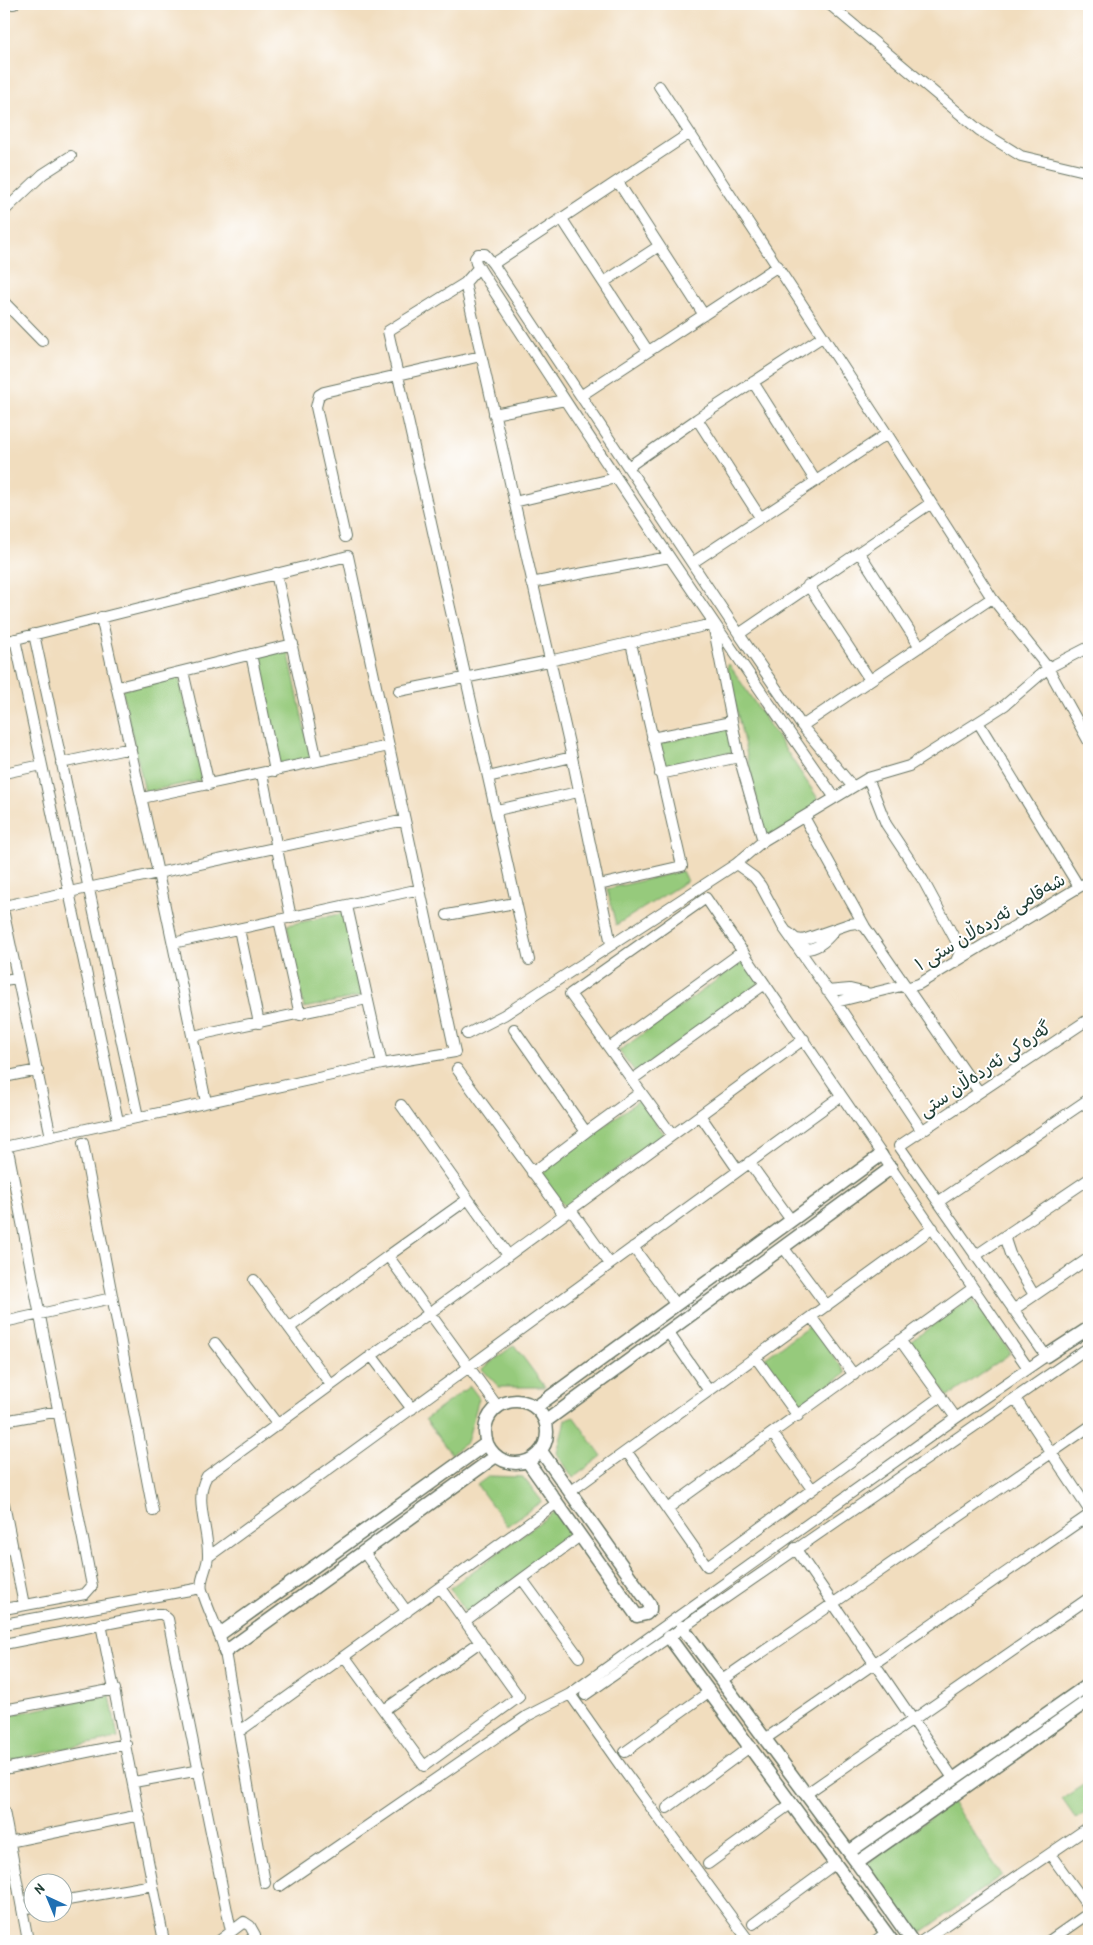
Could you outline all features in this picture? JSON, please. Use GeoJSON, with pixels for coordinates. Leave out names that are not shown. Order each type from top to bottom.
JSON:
{"type":"FeatureCollection","features":[{"type":"Feature","properties":{"kind":"street"},"geometry":{"type":"LineString","coordinates":[[7,4],[12,6],[14,4]]}},
{"type":"Feature","properties":{"kind":"street"},"geometry":{"type":"LineString","coordinates":[[830,4],[979,130],[998,143],[1021,156],[1089,172]]}},
{"type":"Feature","properties":{"kind":"street"},"geometry":{"type":"LineString","coordinates":[[658,86],[778,266],[992,598],[1048,668],[1089,742]]}},
{"type":"Feature","properties":{"kind":"street"},"geometry":{"type":"LineString","coordinates":[[493,264],[690,133]]}},
{"type":"Feature","properties":{"kind":"street"},"geometry":{"type":"LineString","coordinates":[[4,211],[44,174],[71,156]]}},
{"type":"Feature","properties":{"kind":"street"},"geometry":{"type":"LineString","coordinates":[[618,182],[704,314]]}},
{"type":"Feature","properties":{"kind":"street"},"geometry":{"type":"LineString","coordinates":[[562,219],[648,351]]}},
{"type":"Feature","properties":{"kind":"street"},"geometry":{"type":"LineString","coordinates":[[604,282],[659,246]]}},
{"type":"Feature","properties":{"kind":"street"},"geometry":{"type":"LineString","coordinates":[[834,798],[668,557],[478,267],[475,258],[480,253],[487,255],[582,395],[738,634],[802,726],[853,787]]}},
{"type":"Feature","properties":{"kind":"street"},"geometry":{"type":"LineString","coordinates":[[582,395],[778,266]]}},
{"type":"Feature","properties":{"kind":"street"},"geometry":{"type":"LineString","coordinates":[[478,267],[465,283],[388,330],[465,677],[497,810],[515,903],[529,960]]}},
{"type":"Feature","properties":{"kind":"street"},"geometry":{"type":"LineString","coordinates":[[465,283],[531,583],[572,757],[611,944]]}},
{"type":"Feature","properties":{"kind":"street"},"geometry":{"type":"LineString","coordinates":[[4,302],[42,341]]}},
{"type":"Feature","properties":{"kind":"street"},"geometry":{"type":"LineString","coordinates":[[628,467],[697,418],[822,337]]}},
{"type":"Feature","properties":{"kind":"street"},"geometry":{"type":"LineString","coordinates":[[345,537],[316,401],[324,392],[481,356]]}},
{"type":"Feature","properties":{"kind":"street"},"geometry":{"type":"LineString","coordinates":[[753,382],[815,480]]}},
{"type":"Feature","properties":{"kind":"street"},"geometry":{"type":"LineString","coordinates":[[494,414],[566,400]]}},
{"type":"Feature","properties":{"kind":"street"},"geometry":{"type":"LineString","coordinates":[[697,418],[760,517]]}},
{"type":"Feature","properties":{"kind":"street"},"geometry":{"type":"LineString","coordinates":[[692,563],[887,434]]}},
{"type":"Feature","properties":{"kind":"street"},"geometry":{"type":"LineString","coordinates":[[514,502],[616,478]]}},
{"type":"Feature","properties":{"kind":"street"},"geometry":{"type":"LineString","coordinates":[[638,511],[651,503]]}},
{"type":"Feature","properties":{"kind":"street"},"geometry":{"type":"LineString","coordinates":[[738,634],[931,503]]}},
{"type":"Feature","properties":{"kind":"street"},"geometry":{"type":"LineString","coordinates":[[859,552],[920,647]]}},
{"type":"Feature","properties":{"kind":"street"},"geometry":{"type":"LineString","coordinates":[[4,642],[348,556],[455,1052],[382,1064],[118,1121],[51,1137],[7,1151],[92,1586],[85,1594],[4,1609]]}},
{"type":"Feature","properties":{"kind":"street"},"geometry":{"type":"LineString","coordinates":[[531,583],[668,557]]}},
{"type":"Feature","properties":{"kind":"street"},"geometry":{"type":"LineString","coordinates":[[276,573],[317,761]]}},
{"type":"Feature","properties":{"kind":"street"},"geometry":{"type":"LineString","coordinates":[[808,585],[870,680]]}},
{"type":"Feature","properties":{"kind":"street"},"geometry":{"type":"LineString","coordinates":[[802,726],[992,598]]}},
{"type":"Feature","properties":{"kind":"street"},"geometry":{"type":"LineString","coordinates":[[101,617],[118,687],[206,1102]]}},
{"type":"Feature","properties":{"kind":"street"},"geometry":{"type":"LineString","coordinates":[[399,691],[549,661],[714,624]]}},
{"type":"Feature","properties":{"kind":"street"},"geometry":{"type":"LineString","coordinates":[[714,624],[731,722],[763,841]]}},
{"type":"Feature","properties":{"kind":"street"},"geometry":{"type":"LineString","coordinates":[[34,634],[138,1117]]}},
{"type":"Feature","properties":{"kind":"street"},"geometry":{"type":"LineString","coordinates":[[15,639],[71,892],[118,1121]]}},
{"type":"Feature","properties":{"kind":"street"},"geometry":{"type":"LineString","coordinates":[[599,885],[682,866],[631,643]]}},
{"type":"Feature","properties":{"kind":"street"},"geometry":{"type":"LineString","coordinates":[[118,687],[292,644]]}},
{"type":"Feature","properties":{"kind":"street"},"geometry":{"type":"LineString","coordinates":[[467,1034],[504,1015],[736,864],[763,841],[868,778],[909,766],[1005,706],[1048,668],[1089,648]]}},
{"type":"Feature","properties":{"kind":"street"},"geometry":{"type":"LineString","coordinates":[[251,654],[275,771]]}},
{"type":"Feature","properties":{"kind":"street"},"geometry":{"type":"LineString","coordinates":[[183,671],[209,785]]}},
{"type":"Feature","properties":{"kind":"street"},"geometry":{"type":"LineString","coordinates":[[652,738],[731,722]]}},
{"type":"Feature","properties":{"kind":"street"},"geometry":{"type":"LineString","coordinates":[[978,722],[1079,887]]}},
{"type":"Feature","properties":{"kind":"street"},"geometry":{"type":"LineString","coordinates":[[142,798],[389,746]]}},
{"type":"Feature","properties":{"kind":"street"},"geometry":{"type":"LineString","coordinates":[[62,763],[131,748]]}},
{"type":"Feature","properties":{"kind":"street"},"geometry":{"type":"LineString","coordinates":[[488,776],[572,757]]}},
{"type":"Feature","properties":{"kind":"street"},"geometry":{"type":"LineString","coordinates":[[660,774],[739,757]]}},
{"type":"Feature","properties":{"kind":"street"},"geometry":{"type":"LineString","coordinates":[[4,773],[42,765]]}},
{"type":"Feature","properties":{"kind":"street"},"geometry":{"type":"LineString","coordinates":[[262,774],[291,918]]}},
{"type":"Feature","properties":{"kind":"street"},"geometry":{"type":"LineString","coordinates":[[868,778],[886,824],[922,880],[960,948],[956,961]]}},
{"type":"Feature","properties":{"kind":"street"},"geometry":{"type":"LineString","coordinates":[[497,810],[578,792]]}},
{"type":"Feature","properties":{"kind":"street"},"geometry":{"type":"LineString","coordinates":[[804,817],[865,927],[979,1092]]}},
{"type":"Feature","properties":{"kind":"street"},"geometry":{"type":"LineString","coordinates":[[4,906],[405,820]]}},
{"type":"Feature","properties":{"kind":"street"},"geometry":{"type":"LineString","coordinates":[[736,864],[758,882],[786,931],[836,1002],[922,1132]]}},
{"type":"Feature","properties":{"kind":"street","name":"شەقامی ئەردەڵان ستی ١"},"geometry":{"type":"LineString","coordinates":[[836,1002],[901,986],[906,988],[919,984],[1089,881]]}},
{"type":"Feature","properties":{"kind":"street"},"geometry":{"type":"LineString","coordinates":[[173,943],[420,889]]}},
{"type":"Feature","properties":{"kind":"street"},"geometry":{"type":"LineString","coordinates":[[672,1134],[570,994],[706,898],[1028,1368]]}},
{"type":"Feature","properties":{"kind":"street"},"geometry":{"type":"LineString","coordinates":[[447,915],[515,903]]}},
{"type":"Feature","properties":{"kind":"street"},"geometry":{"type":"LineString","coordinates":[[347,906],[382,1064]]}},
{"type":"Feature","properties":{"kind":"street"},"geometry":{"type":"LineString","coordinates":[[4,914],[51,1137]]}},
{"type":"Feature","properties":{"kind":"street"},"geometry":{"type":"LineString","coordinates":[[279,920],[300,1015]]}},
{"type":"Feature","properties":{"kind":"street"},"geometry":{"type":"LineString","coordinates":[[786,931],[796,939],[803,940],[849,924],[856,923],[865,927]]}},
{"type":"Feature","properties":{"kind":"street"},"geometry":{"type":"LineString","coordinates":[[239,929],[259,1023]]}},
{"type":"Feature","properties":{"kind":"street"},"geometry":{"type":"LineString","coordinates":[[798,948],[805,950],[818,945],[834,930]]}},
{"type":"Feature","properties":{"kind":"street"},"geometry":{"type":"LineString","coordinates":[[609,1048],[743,952]]}},
{"type":"Feature","properties":{"kind":"street"},"geometry":{"type":"LineString","coordinates":[[4,980],[17,978]]}},
{"type":"Feature","properties":{"kind":"street"},"geometry":{"type":"LineString","coordinates":[[633,1079],[765,984]]}},
{"type":"Feature","properties":{"kind":"street"},"geometry":{"type":"LineString","coordinates":[[827,991],[850,989],[871,994]]}},
{"type":"Feature","properties":{"kind":"street"},"geometry":{"type":"LineString","coordinates":[[193,1036],[300,1015],[367,999]]}},
{"type":"Feature","properties":{"kind":"street","name":"گەرەکی ئەردەڵان ستی"},"geometry":{"type":"LineString","coordinates":[[938,1202],[899,1146],[1089,1019]]}},
{"type":"Feature","properties":{"kind":"street"},"geometry":{"type":"LineString","coordinates":[[514,1029],[586,1132]]}},
{"type":"Feature","properties":{"kind":"street"},"geometry":{"type":"LineString","coordinates":[[265,1884],[225,1652],[220,1634],[201,1588],[208,1557],[202,1483],[207,1476],[371,1354],[804,1039]]}},
{"type":"Feature","properties":{"kind":"street"},"geometry":{"type":"LineString","coordinates":[[457,1069],[532,1172],[610,1264]]}},
{"type":"Feature","properties":{"kind":"street"},"geometry":{"type":"LineString","coordinates":[[4,1077],[38,1070]]}},
{"type":"Feature","properties":{"kind":"street"},"geometry":{"type":"LineString","coordinates":[[532,1172],[641,1092]]}},
{"type":"Feature","properties":{"kind":"street"},"geometry":{"type":"LineString","coordinates":[[208,1557],[841,1096]]}},
{"type":"Feature","properties":{"kind":"street"},"geometry":{"type":"LineString","coordinates":[[1046,1356],[938,1202],[1089,1099]]}},
{"type":"Feature","properties":{"kind":"street"},"geometry":{"type":"LineString","coordinates":[[401,1105],[508,1255]]}},
{"type":"Feature","properties":{"kind":"street"},"geometry":{"type":"LineString","coordinates":[[700,1114],[738,1170]]}},
{"type":"Feature","properties":{"kind":"street"},"geometry":{"type":"LineString","coordinates":[[83,1143],[153,1511]]}},
{"type":"Feature","properties":{"kind":"street"},"geometry":{"type":"LineString","coordinates":[[536,1408],[881,1155]]}},
{"type":"Feature","properties":{"kind":"street"},"geometry":{"type":"LineString","coordinates":[[749,1162],[791,1220]]}},
{"type":"Feature","properties":{"kind":"street"},"geometry":{"type":"LineString","coordinates":[[546,1421],[891,1168]]}},
{"type":"Feature","properties":{"kind":"street"},"geometry":{"type":"LineString","coordinates":[[975,1256],[1089,1179]]}},
{"type":"Feature","properties":{"kind":"street"},"geometry":{"type":"LineString","coordinates":[[290,1328],[468,1199]]}},
{"type":"Feature","properties":{"kind":"street"},"geometry":{"type":"LineString","coordinates":[[570,1492],[812,1318],[933,1228]]}},
{"type":"Feature","properties":{"kind":"street"},"geometry":{"type":"LineString","coordinates":[[1008,1234],[1005,1239],[1010,1254],[1034,1295]]}},
{"type":"Feature","properties":{"kind":"street"},"geometry":{"type":"LineString","coordinates":[[633,1247],[676,1305]]}},
{"type":"Feature","properties":{"kind":"street"},"geometry":{"type":"LineString","coordinates":[[783,1247],[827,1306]]}},
{"type":"Feature","properties":{"kind":"street"},"geometry":{"type":"LineString","coordinates":[[388,1256],[498,1407]]}},
{"type":"Feature","properties":{"kind":"street"},"geometry":{"type":"LineString","coordinates":[[1013,1310],[1089,1258]]}},
{"type":"Feature","properties":{"kind":"street"},"geometry":{"type":"LineString","coordinates":[[254,1280],[331,1385]]}},
{"type":"Feature","properties":{"kind":"street"},"geometry":{"type":"LineString","coordinates":[[667,1509],[973,1288]]}},
{"type":"Feature","properties":{"kind":"street"},"geometry":{"type":"LineString","coordinates":[[4,1322],[112,1298]]}},
{"type":"Feature","properties":{"kind":"street"},"geometry":{"type":"LineString","coordinates":[[812,1318],[854,1375]]}},
{"type":"Feature","properties":{"kind":"street"},"geometry":{"type":"LineString","coordinates":[[280,1886],[527,1716],[570,1694],[956,1418],[1089,1328]]}},
{"type":"Feature","properties":{"kind":"street"},"geometry":{"type":"LineString","coordinates":[[668,1332],[709,1391]]}},
{"type":"Feature","properties":{"kind":"street"},"geometry":{"type":"LineString","coordinates":[[900,1340],[956,1418]]}},
{"type":"Feature","properties":{"kind":"street"},"geometry":{"type":"LineString","coordinates":[[215,1343],[278,1425]]}},
{"type":"Feature","properties":{"kind":"street"},"geometry":{"type":"LineString","coordinates":[[585,1696],[795,1548],[1089,1347]]}},
{"type":"Feature","properties":{"kind":"street"},"geometry":{"type":"LineString","coordinates":[[371,1354],[412,1409]]}},
{"type":"Feature","properties":{"kind":"street"},"geometry":{"type":"LineString","coordinates":[[756,1358],[798,1416]]}},
{"type":"Feature","properties":{"kind":"street"},"geometry":{"type":"LineString","coordinates":[[627,1452],[707,1566],[941,1396]]}},
{"type":"Feature","properties":{"kind":"street"},"geometry":{"type":"LineString","coordinates":[[1015,1398],[1089,1510]]}},
{"type":"Feature","properties":{"kind":"street"},"geometry":{"type":"LineString","coordinates":[[520,1401],[536,1408],[546,1421],[547,1433],[541,1451],[528,1462],[508,1462],[496,1456],[487,1443],[485,1427],[492,1413],[505,1403],[520,1401]]}},
{"type":"Feature","properties":{"kind":"street"},"geometry":{"type":"LineString","coordinates":[[4,1421],[59,1411]]}},
{"type":"Feature","properties":{"kind":"street"},"geometry":{"type":"LineString","coordinates":[[722,1680],[1089,1427]]}},
{"type":"Feature","properties":{"kind":"street"},"geometry":{"type":"LineString","coordinates":[[773,1434],[812,1489]]}},
{"type":"Feature","properties":{"kind":"street"},"geometry":{"type":"LineString","coordinates":[[220,1634],[487,1443]]}},
{"type":"Feature","properties":{"kind":"street"},"geometry":{"type":"LineString","coordinates":[[528,1462],[636,1616],[646,1614],[650,1610],[650,1605],[541,1451]]}},
{"type":"Feature","properties":{"kind":"street"},"geometry":{"type":"LineString","coordinates":[[225,1652],[496,1456]]}},
{"type":"Feature","properties":{"kind":"street"},"geometry":{"type":"LineString","coordinates":[[240,1731],[346,1657],[557,1503]]}},
{"type":"Feature","properties":{"kind":"street"},"geometry":{"type":"LineString","coordinates":[[4,1504],[24,1605]]}},
{"type":"Feature","properties":{"kind":"street"},"geometry":{"type":"LineString","coordinates":[[765,1739],[1089,1515]]}},
{"type":"Feature","properties":{"kind":"street"},"geometry":{"type":"LineString","coordinates":[[465,1621],[580,1536]]}},
{"type":"Feature","properties":{"kind":"street"},"geometry":{"type":"LineString","coordinates":[[795,1548],[953,1778]]}},
{"type":"Feature","properties":{"kind":"street"},"geometry":{"type":"LineString","coordinates":[[363,1551],[407,1612]]}},
{"type":"Feature","properties":{"kind":"street"},"geometry":{"type":"LineString","coordinates":[[522,1579],[579,1657]]}},
{"type":"Feature","properties":{"kind":"street"},"geometry":{"type":"LineString","coordinates":[[4,1624],[201,1588]]}},
{"type":"Feature","properties":{"kind":"street"},"geometry":{"type":"LineString","coordinates":[[346,1657],[424,1766],[519,1697],[440,1588]]}},
{"type":"Feature","properties":{"kind":"street"},"geometry":{"type":"LineString","coordinates":[[806,1794],[1089,1598]]}},
{"type":"Feature","properties":{"kind":"street"},"geometry":{"type":"LineString","coordinates":[[4,1644],[159,1614],[168,1618],[231,1931]]}},
{"type":"Feature","properties":{"kind":"street"},"geometry":{"type":"LineString","coordinates":[[101,1624],[134,1782],[164,1941]]}},
{"type":"Feature","properties":{"kind":"street"},"geometry":{"type":"LineString","coordinates":[[682,1627],[849,1852],[912,1941]]}},
{"type":"Feature","properties":{"kind":"street"},"geometry":{"type":"LineString","coordinates":[[669,1637],[772,1774],[889,1937],[875,1941]]}},
{"type":"Feature","properties":{"kind":"street"},"geometry":{"type":"LineString","coordinates":[[384,1710],[480,1642]]}},
{"type":"Feature","properties":{"kind":"street"},"geometry":{"type":"LineString","coordinates":[[849,1852],[1089,1684]]}},
{"type":"Feature","properties":{"kind":"street"},"geometry":{"type":"LineString","coordinates":[[4,1710],[115,1689]]}},
{"type":"Feature","properties":{"kind":"street"},"geometry":{"type":"LineString","coordinates":[[626,1752],[710,1690]]}},
{"type":"Feature","properties":{"kind":"street"},"geometry":{"type":"LineString","coordinates":[[570,1694],[749,1941]]}},
{"type":"Feature","properties":{"kind":"street"},"geometry":{"type":"LineString","coordinates":[[857,1863],[1089,1700]]}},
{"type":"Feature","properties":{"kind":"street"},"geometry":{"type":"LineString","coordinates":[[1048,1712],[1056,1723]]}},
{"type":"Feature","properties":{"kind":"street"},"geometry":{"type":"LineString","coordinates":[[4,1769],[126,1744]]}},
{"type":"Feature","properties":{"kind":"street"},"geometry":{"type":"LineString","coordinates":[[667,1808],[751,1746]]}},
{"type":"Feature","properties":{"kind":"street"},"geometry":{"type":"LineString","coordinates":[[772,1774],[784,1765]]}},
{"type":"Feature","properties":{"kind":"street"},"geometry":{"type":"LineString","coordinates":[[134,1782],[200,1770]]}},
{"type":"Feature","properties":{"kind":"street"},"geometry":{"type":"LineString","coordinates":[[708,1864],[792,1803]]}},
{"type":"Feature","properties":{"kind":"street"},"geometry":{"type":"LineString","coordinates":[[4,1811],[7,1842],[22,1892]]}},
{"type":"Feature","properties":{"kind":"street"},"geometry":{"type":"LineString","coordinates":[[7,1842],[140,1815]]}},
{"type":"Feature","properties":{"kind":"street"},"geometry":{"type":"LineString","coordinates":[[922,1941],[1089,1827]]}},
{"type":"Feature","properties":{"kind":"street"},"geometry":{"type":"LineString","coordinates":[[1050,1854],[1089,1908]]}},
{"type":"Feature","properties":{"kind":"street"},"geometry":{"type":"LineString","coordinates":[[753,1924],[836,1863]]}},
{"type":"Feature","properties":{"kind":"street"},"geometry":{"type":"LineString","coordinates":[[72,1900],[153,1885]]}},
{"type":"Feature","properties":{"kind":"street"},"geometry":{"type":"LineString","coordinates":[[1049,1941],[1089,1913]]}},
{"type":"Feature","properties":{"kind":"street"},"geometry":{"type":"LineString","coordinates":[[27,1922],[28,1941]]}},
{"type":"Feature","properties":{"kind":"street"},"geometry":{"type":"LineString","coordinates":[[219,1941],[244,1922],[248,1923],[255,1935],[249,1941]]}},
{"type":"Feature","properties":{"kind":"green space"},"geometry":{"type":"Polygon","coordinates":[[[288,650],[311,759],[279,766],[256,657],[288,650]]]}},
{"type":"Feature","properties":{"kind":"green space"},"geometry":{"type":"Polygon","coordinates":[[[729,664],[817,797],[816,808],[766,840],[727,667],[729,664]]]}},
{"type":"Feature","properties":{"kind":"green space"},"geometry":{"type":"Polygon","coordinates":[[[179,677],[202,780],[145,792],[122,690],[179,677]]]}},
{"type":"Feature","properties":{"kind":"green space"},"geometry":{"type":"Polygon","coordinates":[[[728,728],[733,752],[664,766],[659,743],[728,728]]]}},
{"type":"Feature","properties":{"kind":"green space"},"geometry":{"type":"Polygon","coordinates":[[[682,871],[687,881],[616,925],[607,889],[682,871]]]}},
{"type":"Feature","properties":{"kind":"green space"},"geometry":{"type":"Polygon","coordinates":[[[345,913],[362,996],[304,1008],[287,925],[345,913]]]}},
{"type":"Feature","properties":{"kind":"green space"},"geometry":{"type":"Polygon","coordinates":[[[743,961],[759,983],[636,1073],[619,1051],[743,961]]]}},
{"type":"Feature","properties":{"kind":"green space"},"geometry":{"type":"Polygon","coordinates":[[[639,1100],[664,1134],[565,1207],[540,1174],[639,1100]]]}},
{"type":"Feature","properties":{"kind":"green space"},"geometry":{"type":"Polygon","coordinates":[[[971,1297],[1011,1353],[948,1397],[910,1342],[971,1297]]]}},
{"type":"Feature","properties":{"kind":"green space"},"geometry":{"type":"Polygon","coordinates":[[[811,1325],[846,1373],[799,1407],[764,1359],[811,1325]]]}},
{"type":"Feature","properties":{"kind":"green space"},"geometry":{"type":"Polygon","coordinates":[[[514,1345],[545,1387],[499,1387],[482,1369],[514,1345]]]}},
{"type":"Feature","properties":{"kind":"green space"},"geometry":{"type":"Polygon","coordinates":[[[470,1386],[479,1398],[467,1442],[451,1454],[425,1419],[470,1386]]]}},
{"type":"Feature","properties":{"kind":"green space"},"geometry":{"type":"Polygon","coordinates":[[[573,1416],[602,1456],[573,1478],[557,1453],[565,1420],[573,1416]]]}},
{"type":"Feature","properties":{"kind":"green space"},"geometry":{"type":"Polygon","coordinates":[[[489,1476],[523,1477],[542,1501],[507,1526],[477,1485],[489,1476]]]}},
{"type":"Feature","properties":{"kind":"green space"},"geometry":{"type":"Polygon","coordinates":[[[555,1511],[572,1536],[468,1613],[465,1612],[450,1588],[555,1511]]]}},
{"type":"Feature","properties":{"kind":"green space"},"geometry":{"type":"Polygon","coordinates":[[[110,1695],[118,1738],[4,1761],[4,1716],[110,1695]]]}},
{"type":"Feature","properties":{"kind":"green space"},"geometry":{"type":"Polygon","coordinates":[[[1089,1781],[1089,1810],[1076,1819],[1062,1799],[1089,1781]]]}},
{"type":"Feature","properties":{"kind":"green space"},"geometry":{"type":"Polygon","coordinates":[[[952,1802],[1002,1875],[919,1934],[915,1934],[866,1864],[952,1802]]]}}]}
